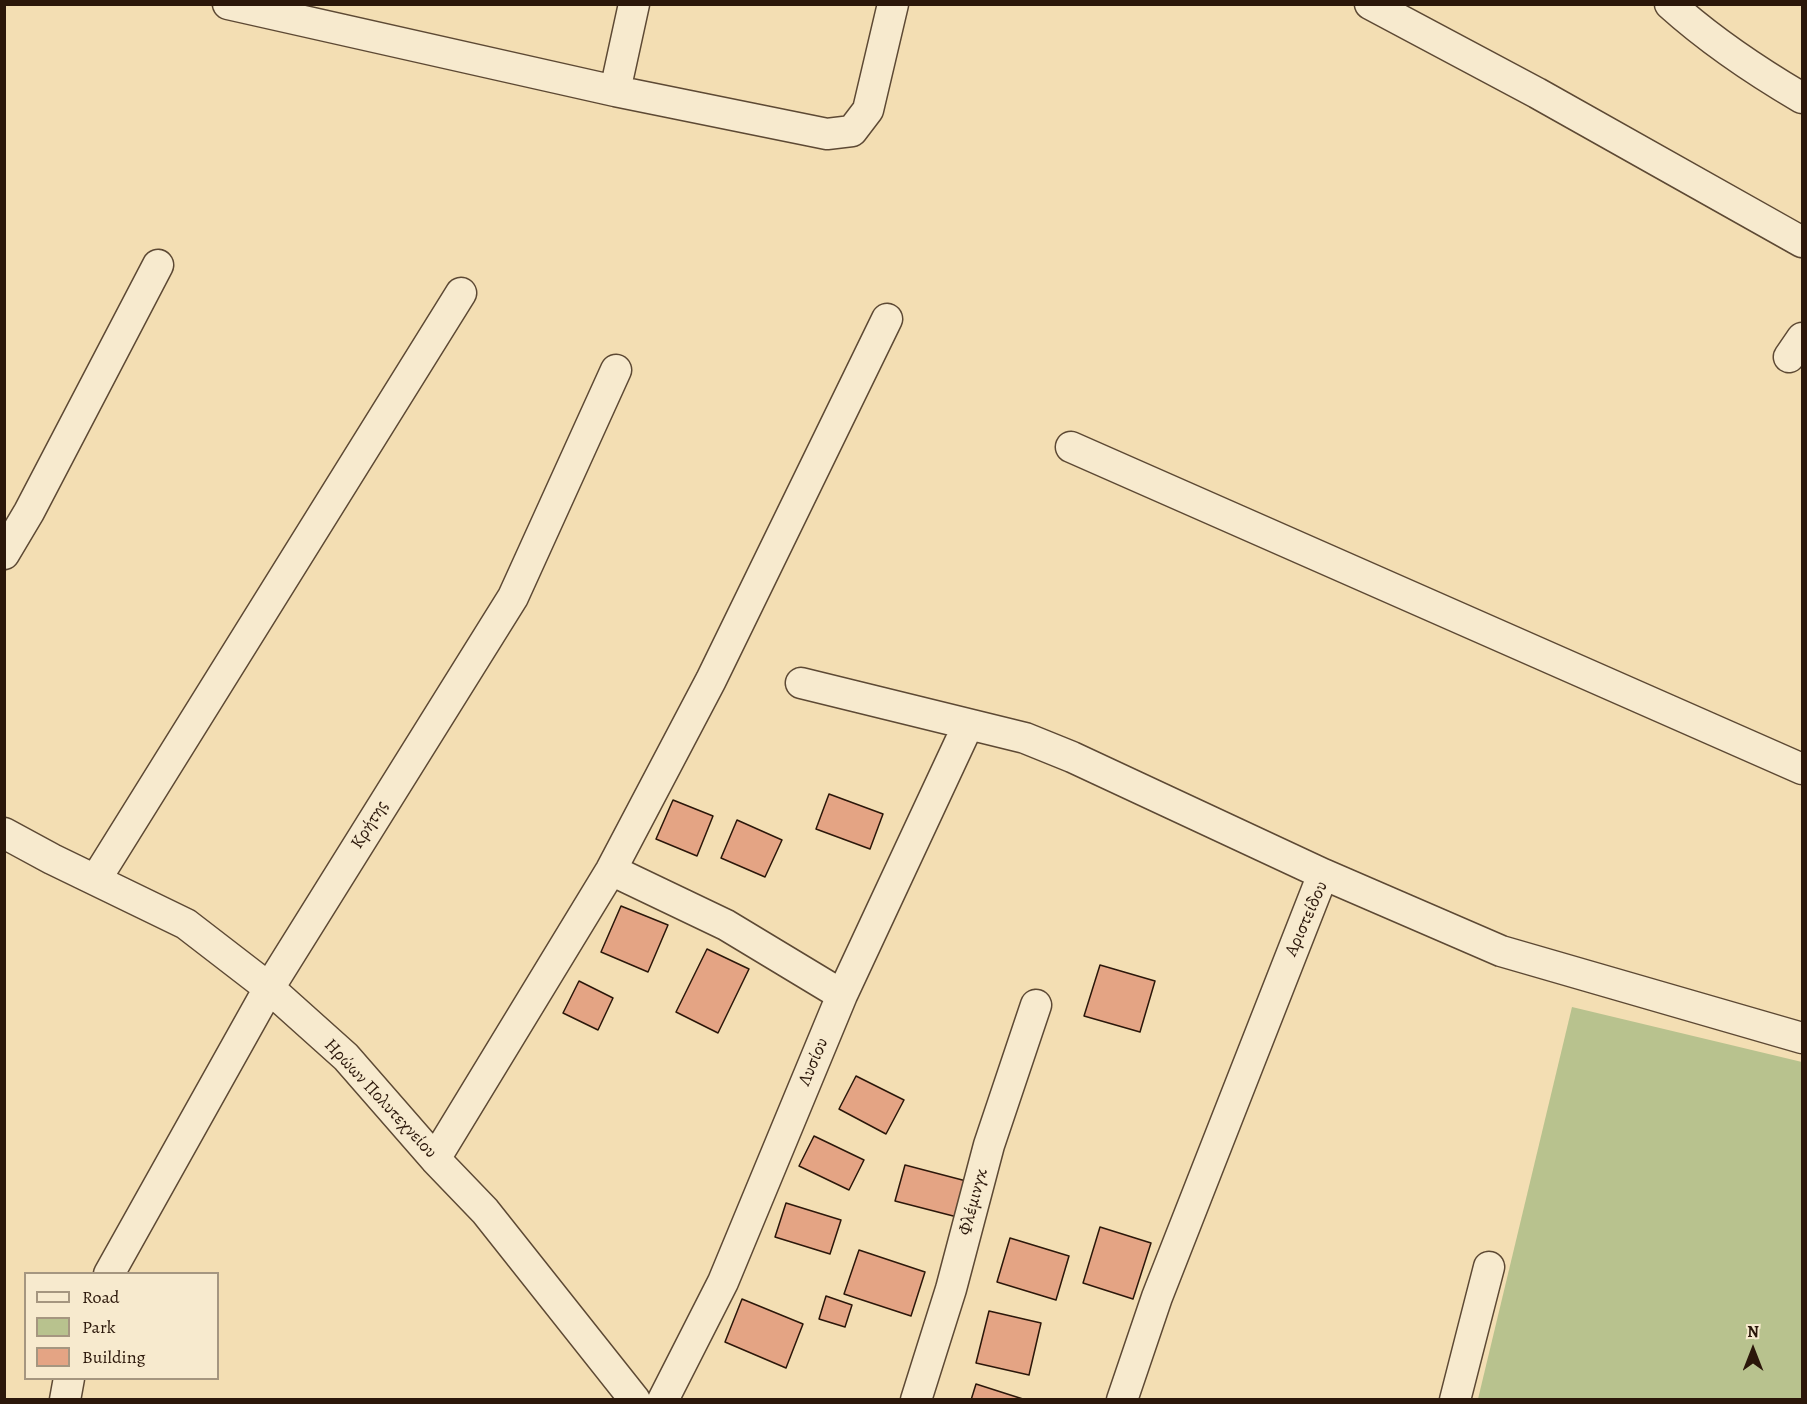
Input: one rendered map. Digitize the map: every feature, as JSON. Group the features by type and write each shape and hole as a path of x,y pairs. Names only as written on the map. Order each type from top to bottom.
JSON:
{"street":[{"path":"228,4 615,91 827,134 852,131 868,110 893,4"},
{"path":"615,91 634,4"},
{"path":"1370,4 1537,93 1803,242"},
{"path":"1670,4 1772,80 1803,98"},
{"path":"4,554 29,512 159,265"},
{"path":"96,879 462,293"},
{"path":"435,1159 611,870 711,680 886,319"},
{"name":"Κρήτης","path":"110,1272 269,988 513,597 616,370"},
{"path":"1071,447 1803,769"},
{"path":"801,683 1025,738 1072,757 1323,874"},
{"name":"Λυσίου","path":"663,1400 723,1282 842,994 968,725"},
{"name":"Ηρώων Πολυτεχνείου","path":"7,839 96,879 186,924 269,988 346,1057 435,1159 485,1211 635,1400"},
{"path":"611,870 726,925 842,994"},
{"name":"Αριστείδου","path":"1122,1400 1157,1297 1323,874 1501,951 1803,1038"},
{"name":"Φλέμινγκ","path":"916,1400 951,1289 989,1145 1036,1005"},
{"path":"1455,1400 1489,1267"},
{"path":"65,1400 69,1380"}],"green space":[{"path":"1572,1007 1802,1062 1802,1399 1478,1399"}],"building":[{"path":"829,794 883,814 870,849 816,829"},
{"path":"673,800 713,816 697,856 656,839"},
{"path":"737,820 782,840 765,877 721,858"},
{"path":"621,906 668,925 648,972 601,952"},
{"path":"707,949 749,969 718,1033 676,1012"},
{"path":"1100,965 1155,981 1140,1032 1084,1016"},
{"path":"579,981 613,998 598,1030 563,1013"},
{"path":"856,1076 904,1100 886,1134 839,1109"},
{"path":"814,1136 864,1160 849,1190 799,1166"},
{"path":"905,1165 970,1182 961,1218 895,1201"},
{"path":"786,1203 841,1220 830,1254 775,1237"},
{"path":"1100,1227 1151,1243 1133,1299 1083,1283"},
{"path":"1010,1238 1069,1256 1056,1300 997,1282"},
{"path":"859,1250 925,1272 911,1316 844,1294"},
{"path":"826,1296 852,1305 845,1327 819,1319"},
{"path":"742,1299 803,1324 786,1368 725,1342"},
{"path":"989,1311 1041,1323 1029,1375 976,1363"},
{"path":"976,1384 1026,1400 971,1400"}]}
